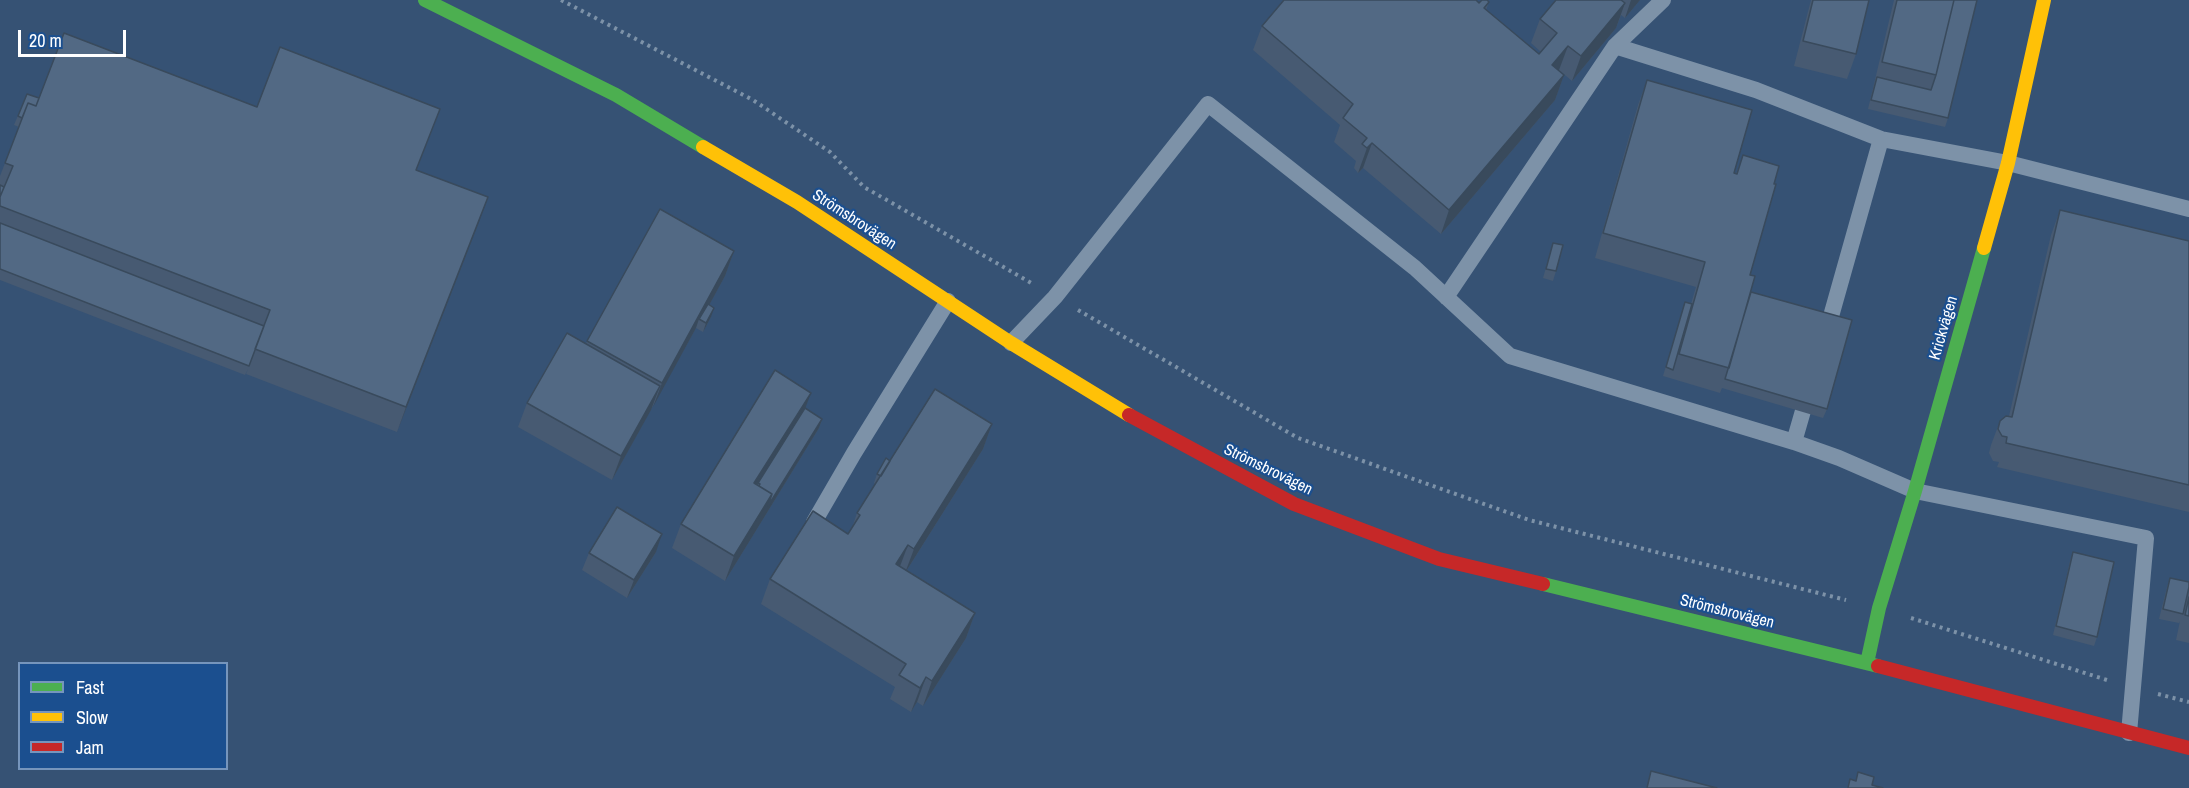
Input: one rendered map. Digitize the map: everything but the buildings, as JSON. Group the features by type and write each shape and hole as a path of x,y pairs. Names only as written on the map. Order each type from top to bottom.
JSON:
{"main road":[{"name":"Strömsbrovägen","path":"425,0 616,95 797,202 1011,343 1156,431 1294,504 1439,559 1867,663 2189,748"},
{"name":"Krickvägen","path":"1867,663 1879,608 2008,163 2044,0"}],"lane":[{"path":"1446,297 1615,46 1664,0"},
{"path":"1615,46 1756,90 1881,139 2008,163 2189,209"},
{"path":"1011,343 1055,297 1208,104 1415,268 1510,356 1794,442 1915,490 2146,538 2129,733"},
{"path":"1820,352 1881,139"},
{"path":"814,522 860,442 948,301"},
{"path":"1794,442 1814,375"}],"path":[{"path":"561,0 753,100 830,152 864,187 1298,438 1529,520 1879,608 2133,688 2189,702"}],"traffic: fast":[{"path":"425,0 616,95 703,147"},
{"path":"1867,663 1879,608 1984,248"},
{"path":"1543,584 1878,666"}],"traffic: slow":[{"path":"1984,248 2008,163 2044,0"},
{"path":"703,147 797,202 1011,343 1129,415"}],"traffic: jam":[{"path":"1129,415 1294,504 1439,559 1543,584"},
{"path":"1878,666 2189,748"}]}
